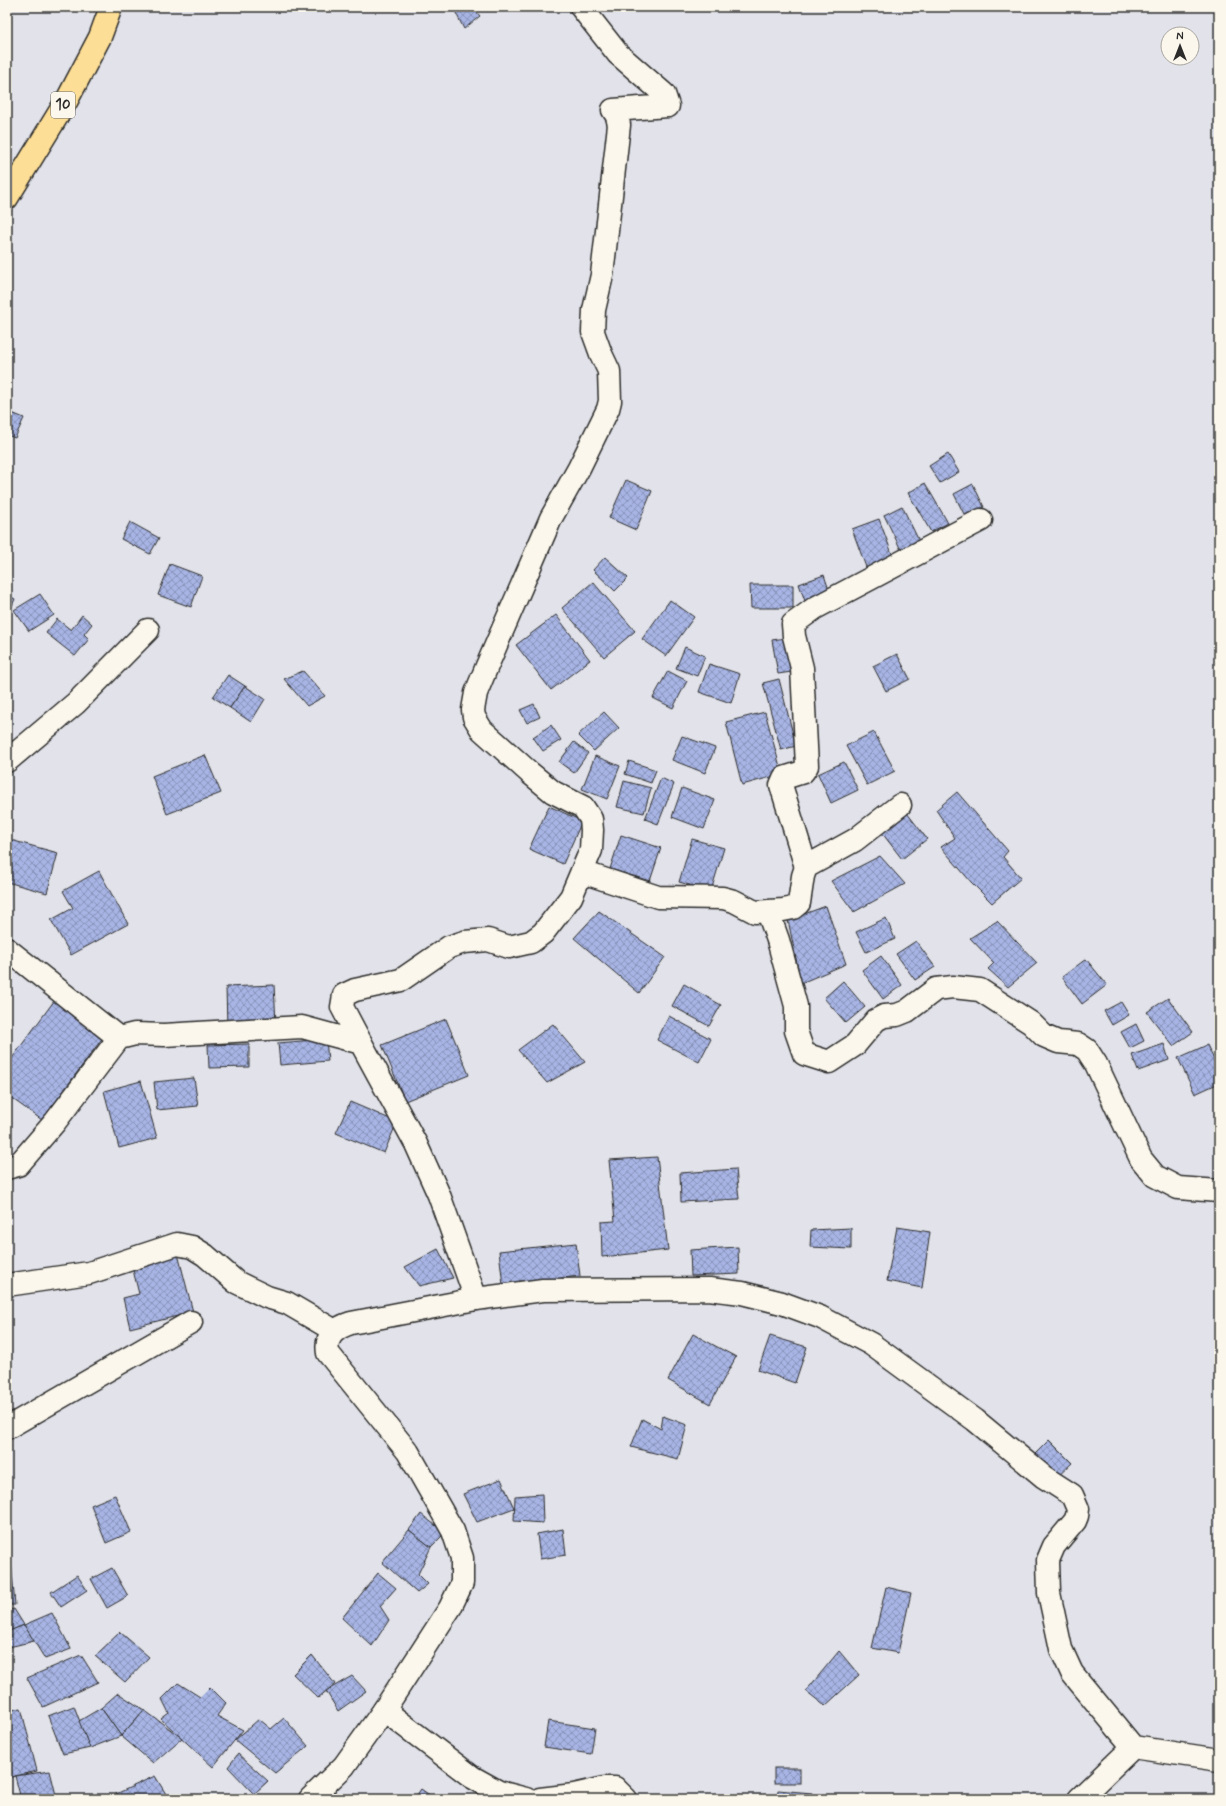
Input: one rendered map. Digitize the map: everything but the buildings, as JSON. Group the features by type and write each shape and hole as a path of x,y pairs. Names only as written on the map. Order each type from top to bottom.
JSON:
{"highway":[{"name":"10","path":"7,198 67,100 100,36 111,7"}],"street":[{"path":"476,1299 439,1195 416,1144 342,1007 344,995 355,990 401,980 444,950 464,942 488,940 509,947 531,942 543,933 571,897 591,850 591,819 583,806 553,792 530,773 482,730 474,717 473,710 476,693 551,518 579,468 608,409 610,401 609,371 593,332 594,310 602,275 619,125 617,116 613,110 668,106 664,94 618,54 581,7"},
{"path":"582,872 658,897 723,898 734,901 755,912 783,910 799,903 803,876 806,867 781,785 784,778 803,772 807,766 802,668 794,636 794,624 815,608 980,520"},
{"path":"7,760 76,703 148,630"},
{"path":"806,867 855,840 900,804"},
{"path":"768,912 778,940 796,1006 796,1031 804,1054 829,1062 854,1046 876,1020 884,1016 897,1015 907,1012 936,989 953,987 980,990 1031,1023 1044,1036 1058,1042 1078,1044 1087,1050 1096,1064 1141,1159 1155,1176 1178,1188 1219,1191"},
{"path":"7,949 119,1038"},
{"path":"7,1168 18,1165 55,1122 119,1038 135,1034 164,1035 302,1027 361,1043"},
{"path":"7,1285 89,1273 177,1244 192,1247 236,1282 261,1294 287,1303 335,1331"},
{"path":"310,1799 344,1766 384,1710 450,1608 462,1583 462,1558 453,1531 408,1452 328,1353 327,1344 332,1333 341,1326 351,1323 476,1299 542,1290 709,1289 742,1293 782,1303 820,1317 871,1344 975,1420 1044,1476 1072,1495 1078,1509 1077,1516 1054,1546 1048,1560 1049,1593 1061,1649 1072,1673 1133,1746 1219,1760"},
{"path":"7,1428 191,1322"},
{"path":"384,1710 472,1777 499,1792 526,1799"},
{"path":"1080,1799 1133,1746"},
{"path":"540,1799 574,1795 604,1788 615,1788 626,1799"}]}
